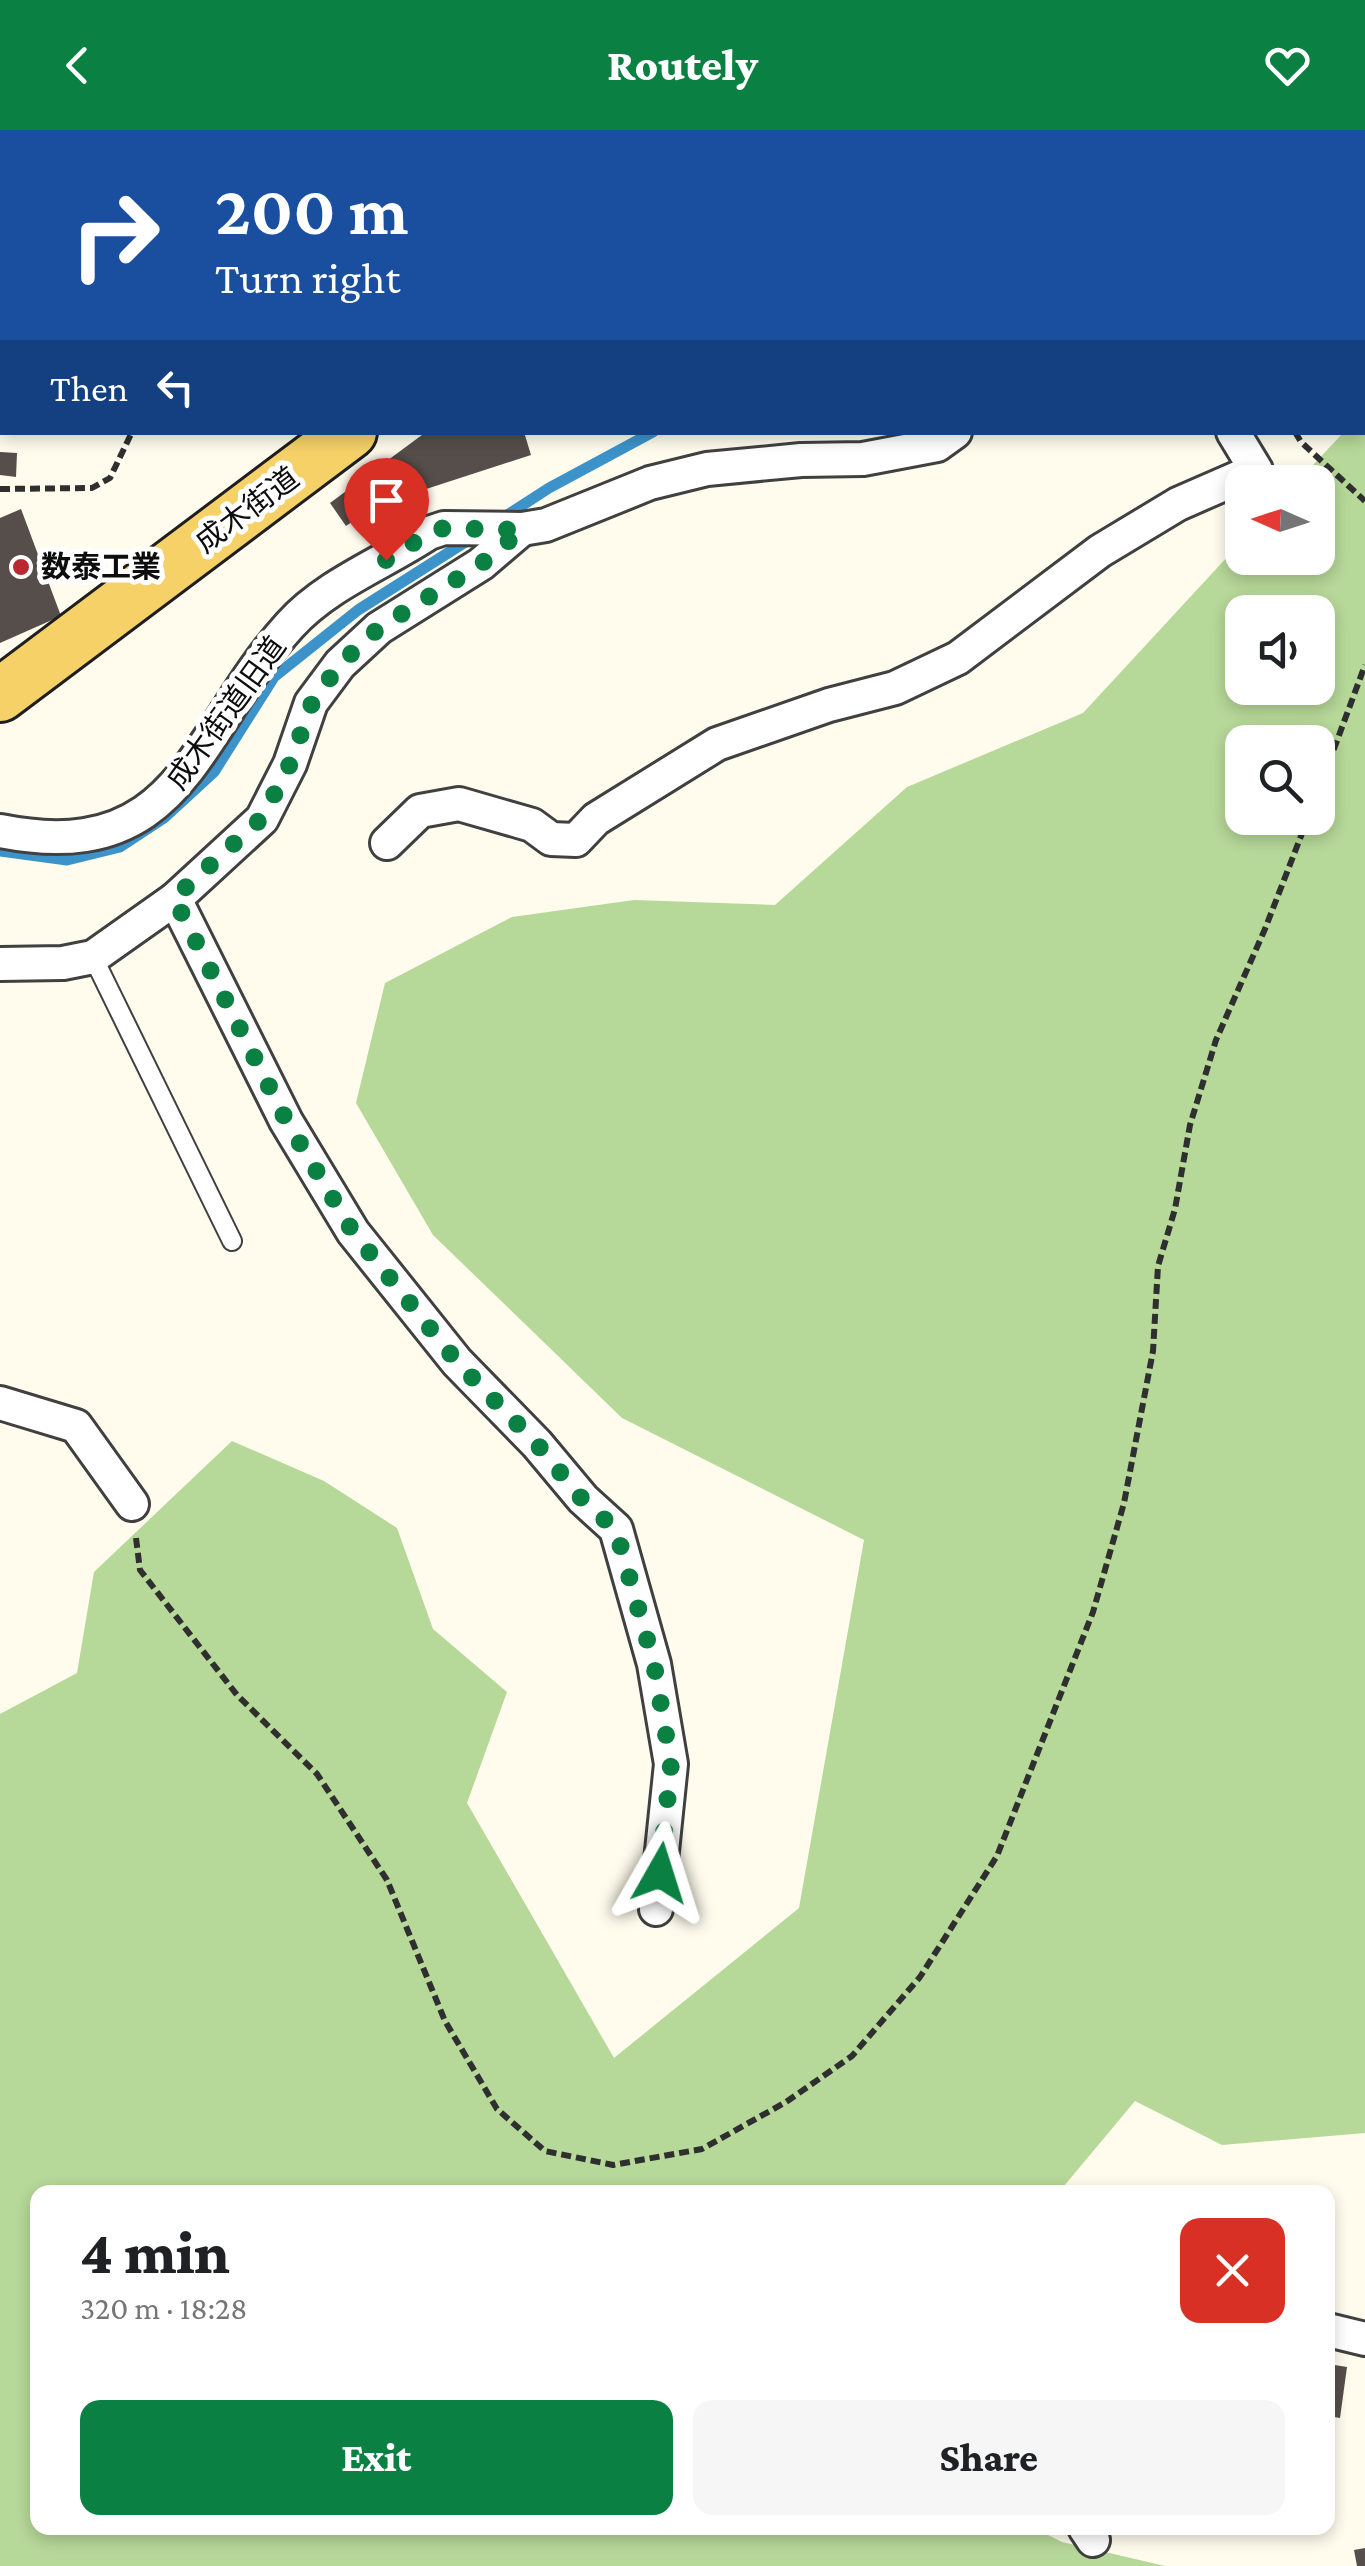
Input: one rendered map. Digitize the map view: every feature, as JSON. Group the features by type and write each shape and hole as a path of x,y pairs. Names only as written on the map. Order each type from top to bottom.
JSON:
{"main road":[{"name":"成木街道","path":"0,695 346,435"}],"street":[{"name":"成木街道旧道","path":"0,831 56,838 87,834 125,823 147,810 191,770 266,653 308,608 429,533 469,527 522,530 546,525 650,483 707,470 863,458 936,446 951,435"},
{"path":"387,843 420,812 459,804 532,825 551,840 576,840 596,818 717,744 767,725 895,688 958,658 1100,551 1178,504 1256,470 1235,435"},
{"path":"0,964 63,964 93,957 174,898 262,818 290,764 312,703 340,664 379,628 481,564 522,530"},
{"path":"174,898 286,1120 353,1232 457,1362 537,1444 582,1499 616,1530 654,1664 671,1764 656,1909"},
{"path":"0,1403 76,1426 132,1504"},
{"path":"1335,2332 1365,2339"}],"lane":[{"path":"93,957 232,1240"}],"path":[{"path":"0,489 92,488 110,478 131,435"},
{"path":"1297,435 1365,501"},
{"path":"1335,746 1365,665"},
{"path":"132,1504 140,1570 237,1695 317,1774 327,1789 387,1880 445,2021 497,2109 545,2152 613,2165 702,2149 786,2102 852,2056 920,1976 998,1856 1093,1612 1124,1503 1153,1351 1158,1266 1175,1210 1190,1124 1216,1040 1301,835"}],"green space":[{"path":"1341,435 1365,435 1365,2133 1222,2145 1135,2101 1065,2185 30,2185 30,2535 1048,2535 1062,2542 1165,2566 0,2566 0,1714 77,1673 94,1572 232,1441 324,1481 397,1528 433,1629 507,1692 467,1803 614,2058 799,1908 864,1540 622,1418 433,1235 356,1103 385,983 512,917 634,900 775,905 907,787 1083,713 1225,559 1225,575 1335,575 1335,465 1313,465"}],"building":[{"path":"422,435 525,435 531,455 417,492 378,521 369,510 346,526 330,503"},
{"path":"0,452 17,453 16,477 0,475"},
{"name":"数泰工業","path":"21,509 61,616 0,643 0,518"},
{"path":"1335,2365 1347,2367 1340,2418 1335,2417"},
{"path":"1365,2548 1365,2566 1357,2566 1354,2550"}],"waterway":[{"path":"498,521 549,488 647,435"},
{"path":"0,851 67,860 120,847 164,818 214,772 274,677 358,610 470,539"}],"place":[{"name":"数泰工業","path":"21,567"}],"route":[{"path":"386,560 444,528 522,530 481,564 379,628 340,664 312,703 290,764 262,818 174,898 286,1120 353,1232 457,1362 537,1444 582,1499 616,1530 654,1664 671,1764 660,1873"}]}
